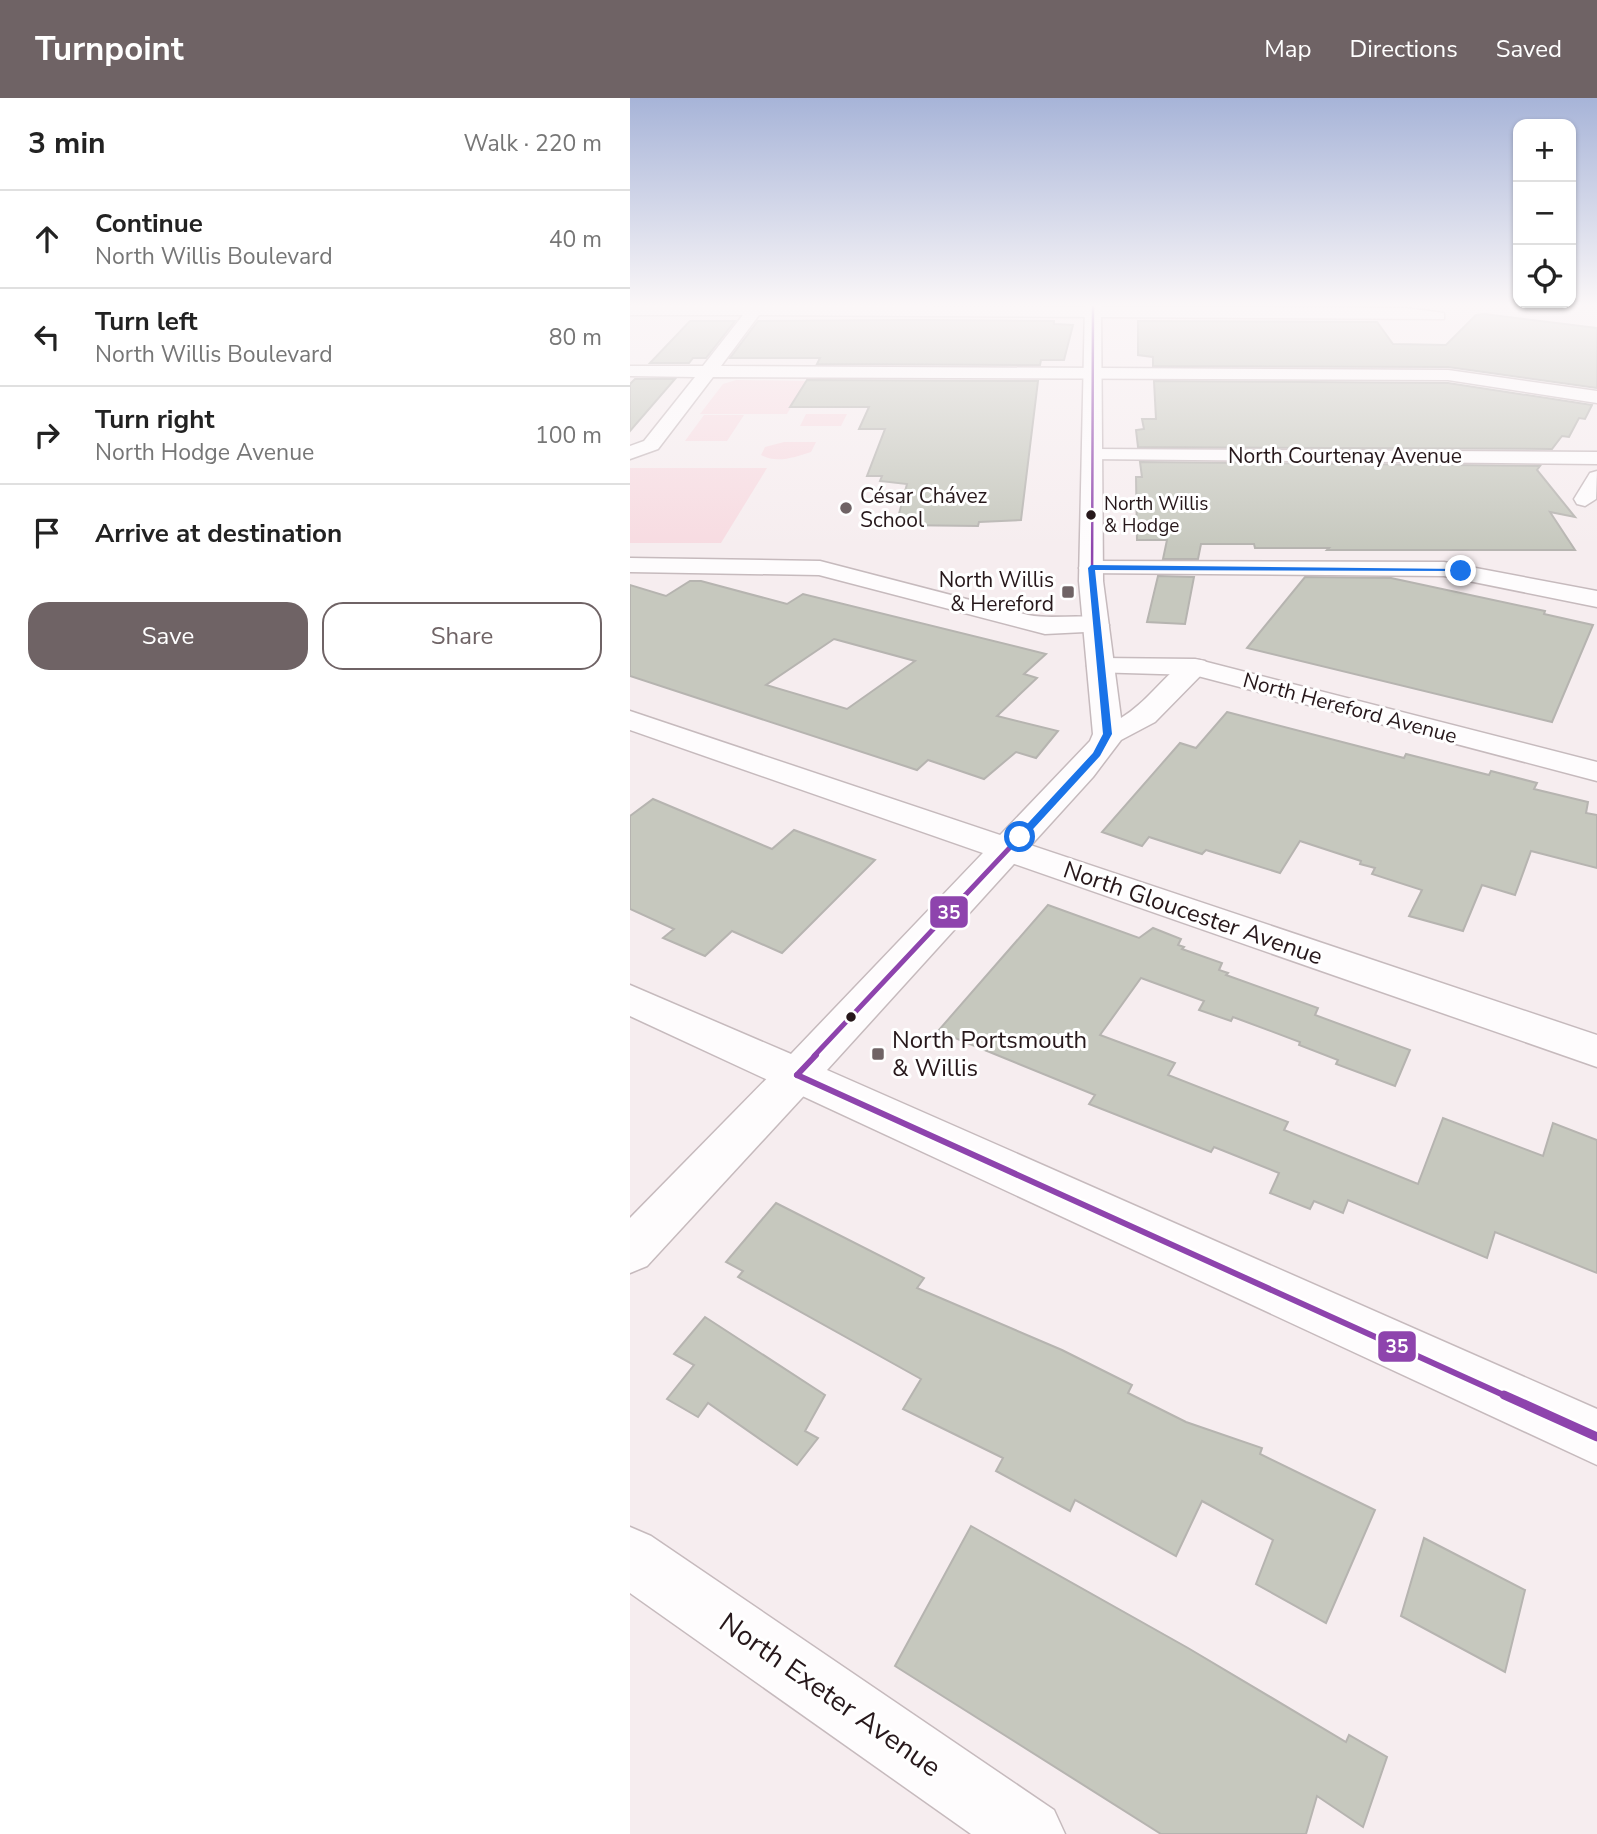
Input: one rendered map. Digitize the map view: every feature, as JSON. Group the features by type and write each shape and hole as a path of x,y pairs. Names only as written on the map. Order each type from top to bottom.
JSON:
{"street":[{"path":"633,452 651,445 695,386"},
{"path":"630,1251 1008,850 1096,754 1108,734 1091,568 1093,386"},
{"path":"1527,386 1597,397"},
{"name":"North Courtenay Avenue","path":"1093,455 1597,458"},
{"path":"1585,499 1597,477"},
{"path":"630,565 799,566 835,572 1035,624 1096,625"},
{"path":"1091,568 1444,569 1597,600"},
{"name":"North Hereford Avenue","path":"1101,666 1195,667 1597,772"},
{"path":"1108,734 1128,729 1141,720 1195,667"},
{"name":"North Gloucester Avenue","path":"630,720 1597,1051"},
{"path":"630,999 1597,1437"},
{"name":"North Exeter Avenue","path":"630,1557 1030,1834"}],"shaded area":[{"path":"721,386 803,386 787,414 700,414"},
{"path":"806,414 847,414 841,426 800,426"},
{"path":"704,415 744,415 727,441 685,441"},
{"path":"784,442 816,442 811,452 792,458 773,459 761,455 765,447"},
{"path":"630,468 767,468 721,543 630,543"}],"building":[{"path":"630,386 669,386 630,431"},
{"path":"803,386 1037,386 1021,520 979,522 978,526 896,525 907,484 880,481 882,476 867,476 885,429 859,429 869,407 790,407"},
{"path":"1154,386 1468,386 1592,405 1585,419 1579,418 1569,437 1562,436 1552,449 1138,447 1136,430 1144,429 1142,419 1156,419"},
{"path":"1140,462 1540,466 1537,470 1575,517 1550,512 1575,550 1327,550 1329,548 1255,548 1254,544 1201,544 1198,559 1163,559 1167,540 1137,540 1136,477 1142,477"},
{"path":"1158,576 1194,577 1185,624 1147,622"},
{"path":"1305,577 1391,578 1545,611 1544,614 1593,625 1552,722 1247,648"},
{"path":"690,581 701,581 787,604 803,594 1046,654 1024,674 1037,678 997,716 1058,731 1036,758 1016,752 984,779 928,760 917,770 630,676 630,585 666,596","holes":["834,639 915,661 847,709 766,685"]},
{"path":"1227,712 1404,758 1406,754 1489,775 1491,771 1537,783 1534,789 1588,802 1586,813 1597,815 1597,868 1531,851 1515,895 1482,885 1463,931 1409,916 1422,890 1372,874 1375,868 1360,864 1361,861 1300,841 1280,873 1206,850 1202,854 1149,837 1142,846 1102,832 1180,743 1196,748"},
{"path":"653,799 772,849 794,830 875,860 782,953 732,931 705,956 663,938 674,929 630,909 630,816"},
{"path":"1048,905 1139,938 1153,928 1181,939 1178,945 1184,947 1182,949 1222,963 1219,970 1228,973 1226,975 1318,1008 1315,1015 1410,1050 1395,1086 1336,1064 1338,1060 1299,1045 1300,1042 1233,1017 1231,1021 1199,1010 1204,1001 1141,978 1100,1035 1175,1063 1168,1075 1288,1122 1284,1130 1418,1184 1443,1118 1543,1156 1553,1123 1597,1140 1597,1273 1495,1232 1487,1258 1348,1200 1343,1213 1314,1201 1310,1209 1270,1193 1279,1173 1214,1147 1211,1152 1089,1104 1095,1095 938,1031"},
{"path":"776,1203 924,1278 917,1288 1062,1350 1132,1385 1128,1393 1186,1422 1262,1448 1260,1454 1375,1510 1326,1623 1256,1584 1273,1540 1202,1501 1176,1556 1075,1500 1070,1511 996,1471 1003,1458 903,1409 921,1379 738,1277 743,1271 726,1262"},
{"path":"705,1317 825,1395 805,1431 818,1438 797,1465 708,1403 698,1417 667,1399 694,1365 674,1354"},
{"path":"971,1526 1188,1648 1346,1742 1349,1735 1387,1757 1363,1827 1317,1796 1306,1834 1161,1834 895,1666"},
{"path":"1424,1538 1525,1590 1505,1672 1401,1616"}],"transit line":[{"name":"35","path":"797,1075 1104,744 1108,734 1091,581 1092,386"},
{"name":"35","path":"797,1075 1597,1437"}],"place":[{"name":"César Chávez School","path":"846,508"},
{"name":"North Willis & Hodge","path":"1091,515"},
{"name":"North Willis & Hereford","path":"1068,592"},
{"name":"North Portsmouth & Willis","path":"878,1054"}],"route":[{"path":"1020,837 1096,754 1108,734 1091,568 1461,571"}]}
